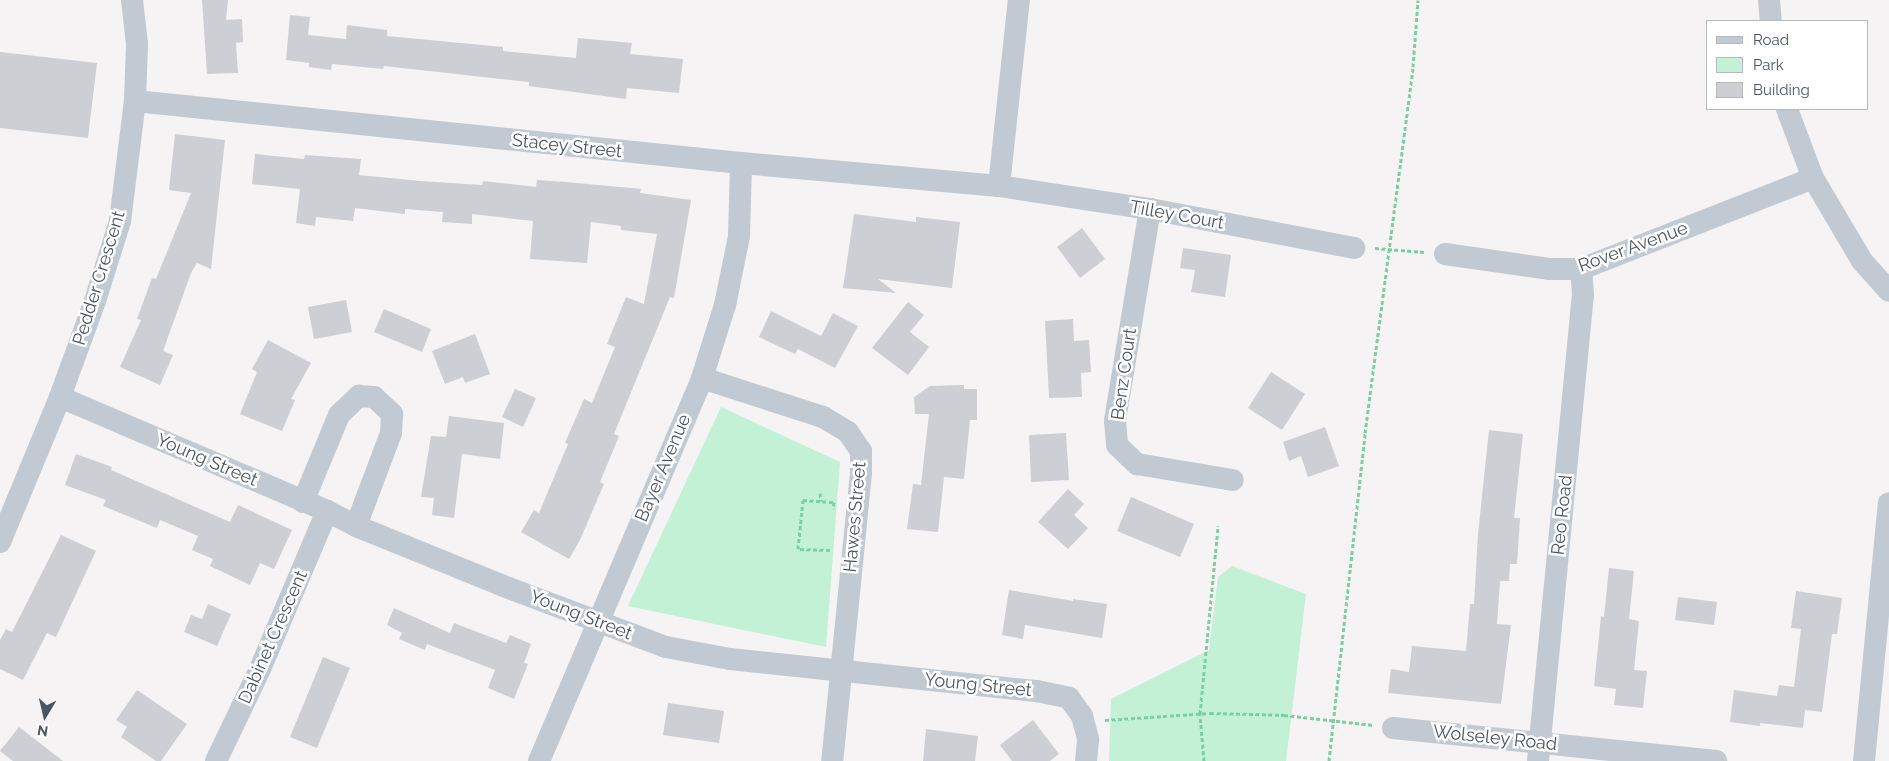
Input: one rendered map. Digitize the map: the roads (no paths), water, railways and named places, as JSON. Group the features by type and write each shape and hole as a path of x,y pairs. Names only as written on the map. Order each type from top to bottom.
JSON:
{"street":[{"name":"Pedder Crescent","path":"0,542 60,397 95,300 120,221 135,101 137,44 132,0"},
{"path":"1000,186 1019,0"},
{"path":"1769,0 1771,20"},
{"name":"Stacey Street","path":"135,101 741,163 1000,186"},
{"path":"1787,110 1813,178 1862,261 1889,291"},
{"name":"Bayer Avenue","path":"539,761 702,378 725,305 739,236 741,163"},
{"name":"Rover Avenue","path":"1445,254 1549,269 1581,269 1813,178"},
{"name":"Tilley Court","path":"1000,186 1150,209 1354,248"},
{"name":"Benz Court","path":"1150,209 1115,421 1117,445 1137,464 1233,480"},
{"name":"Reo Road","path":"1539,752 1583,294 1581,269"},
{"name":"Hawes Street","path":"702,378 824,417 848,432 861,451 861,473 832,761"},
{"path":"303,502 338,415 359,396 374,396 392,414 390,433 356,526"},
{"name":"Young Street","path":"60,397 327,511 356,526 597,622 675,649 730,660 1037,690 1069,698 1082,716 1088,739 1086,761"},
{"path":"1864,761 1889,503"},
{"name":"Dabinet Crescent","path":"216,761 260,669 327,511"},
{"name":"Wolseley Road","path":"1393,728 1539,752 1716,761"}]}
